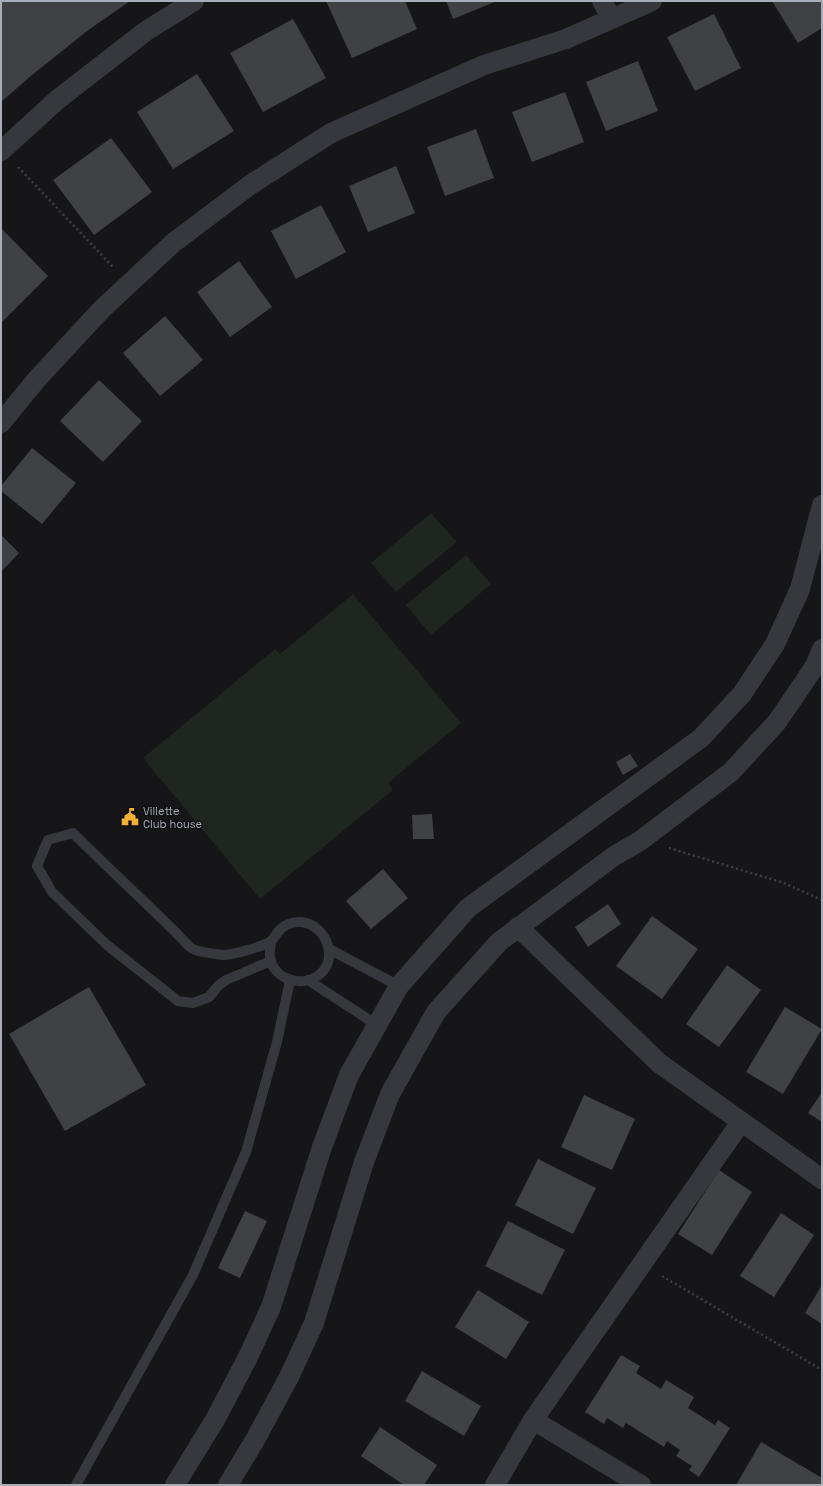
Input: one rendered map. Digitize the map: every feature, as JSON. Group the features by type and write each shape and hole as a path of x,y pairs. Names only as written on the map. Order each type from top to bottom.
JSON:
{"street":[{"path":"2,150 63,95 146,31 194,1"},
{"path":"602,1 612,19"},
{"path":"1,423 37,379 102,309 173,244 250,185 331,133 484,65 566,38 652,1"},
{"path":"175,1485 216,1418 248,1357 271,1307 327,1133 349,1075 399,986 468,908 701,738 742,694 775,644 800,589 822,505"},
{"path":"228,1485 255,1440 289,1377 314,1323 364,1162 390,1094 436,1012 498,942 614,856 640,841 731,772 777,722 815,666 822,649"},
{"path":"518,927 659,1062 822,1179"},
{"path":"495,1485 533,1420 741,1122"},
{"path":"533,1420 641,1485"}],"lane":[{"path":"271,942 241,952 224,955 194,950 73,833 48,840 37,866 52,892 107,946 178,1001 193,1003 209,997 218,986 226,980 271,961"},
{"path":"303,922 316,927 325,937 329,949 328,962 320,974 308,980 295,982 283,977 273,967 269,954 271,942 278,930 290,923 303,922"},
{"path":"329,949 399,986"},
{"path":"76,1485 193,1275 246,1152 277,1042 290,980"},
{"path":"308,980 377,1025"}],"path":[{"path":"2,150 129,284"},
{"path":"640,841 680,851 784,883 822,900"},
{"path":"642,1264 822,1370"}],"shaded area":[{"path":"431,513 457,542 396,592 371,563"},
{"path":"466,555 491,584 431,635 406,605"},
{"path":"353,594 461,723 388,783 393,790 260,899 143,758 275,649 280,654"}],"building":[{"path":"1,1 130,1 87,31 1,102"},
{"path":"326,1 405,1 417,29 352,58"},
{"path":"446,1 497,1 453,19"},
{"path":"772,1 822,1 822,28 798,43"},
{"path":"714,14 741,68 695,91 667,37"},
{"path":"293,19 326,78 263,112 230,53"},
{"path":"638,61 658,111 606,131 586,82"},
{"path":"197,74 234,131 173,169 137,112"},
{"path":"565,92 584,142 532,162 512,112"},
{"path":"476,129 494,178 445,196 427,147"},
{"path":"111,138 152,192 94,235 53,180"},
{"path":"396,166 415,213 368,232 349,186"},
{"path":"321,205 346,252 296,279 271,231"},
{"path":"1,228 48,276 1,323"},
{"path":"239,261 272,307 230,337 197,292"},
{"path":"165,316 203,360 160,396 123,353"},
{"path":"99,380 142,421 103,462 60,421"},
{"path":"32,448 76,483 42,524 1,491 1,486"},
{"path":"1,535 19,553 1,572"},
{"path":"630,754 638,766 623,775 616,762"},
{"path":"432,814 434,839 413,839 412,815"},
{"path":"383,869 408,898 371,929 346,901"},
{"path":"608,904 621,924 588,947 575,927"},
{"path":"652,916 698,949 662,999 616,966"},
{"path":"727,965 761,990 719,1047 686,1024"},
{"path":"89,987 146,1085 65,1131 9,1034"},
{"path":"785,1007 822,1029 783,1094 746,1072"},
{"path":"822,1092 822,1122 808,1113"},
{"path":"584,1095 635,1119 612,1170 561,1147"},
{"path":"538,1159 596,1188 573,1234 515,1205"},
{"path":"719,1170 752,1192 712,1255 678,1234"},
{"path":"245,1211 267,1221 240,1278 218,1268"},
{"path":"781,1213 814,1235 774,1297 740,1276"},
{"path":"508,1221 565,1250 542,1295 485,1266"},
{"path":"822,1285 822,1324 805,1313"},
{"path":"478,1290 529,1322 506,1359 455,1327"},
{"path":"621,1355 640,1366 636,1373 661,1389 666,1380 694,1397 688,1408 715,1425 718,1420 730,1428 699,1477 689,1470 692,1466 676,1456 680,1450 667,1441 664,1447 626,1423 623,1428 607,1418 604,1424 585,1412"},
{"path":"422,1371 481,1406 464,1436 405,1401"},
{"path":"380,1427 437,1465 424,1485 404,1485 361,1456"},
{"path":"761,1442 822,1478 822,1485 736,1485"}],"place":[{"name":"Villette Club house","path":"130,817"}]}
